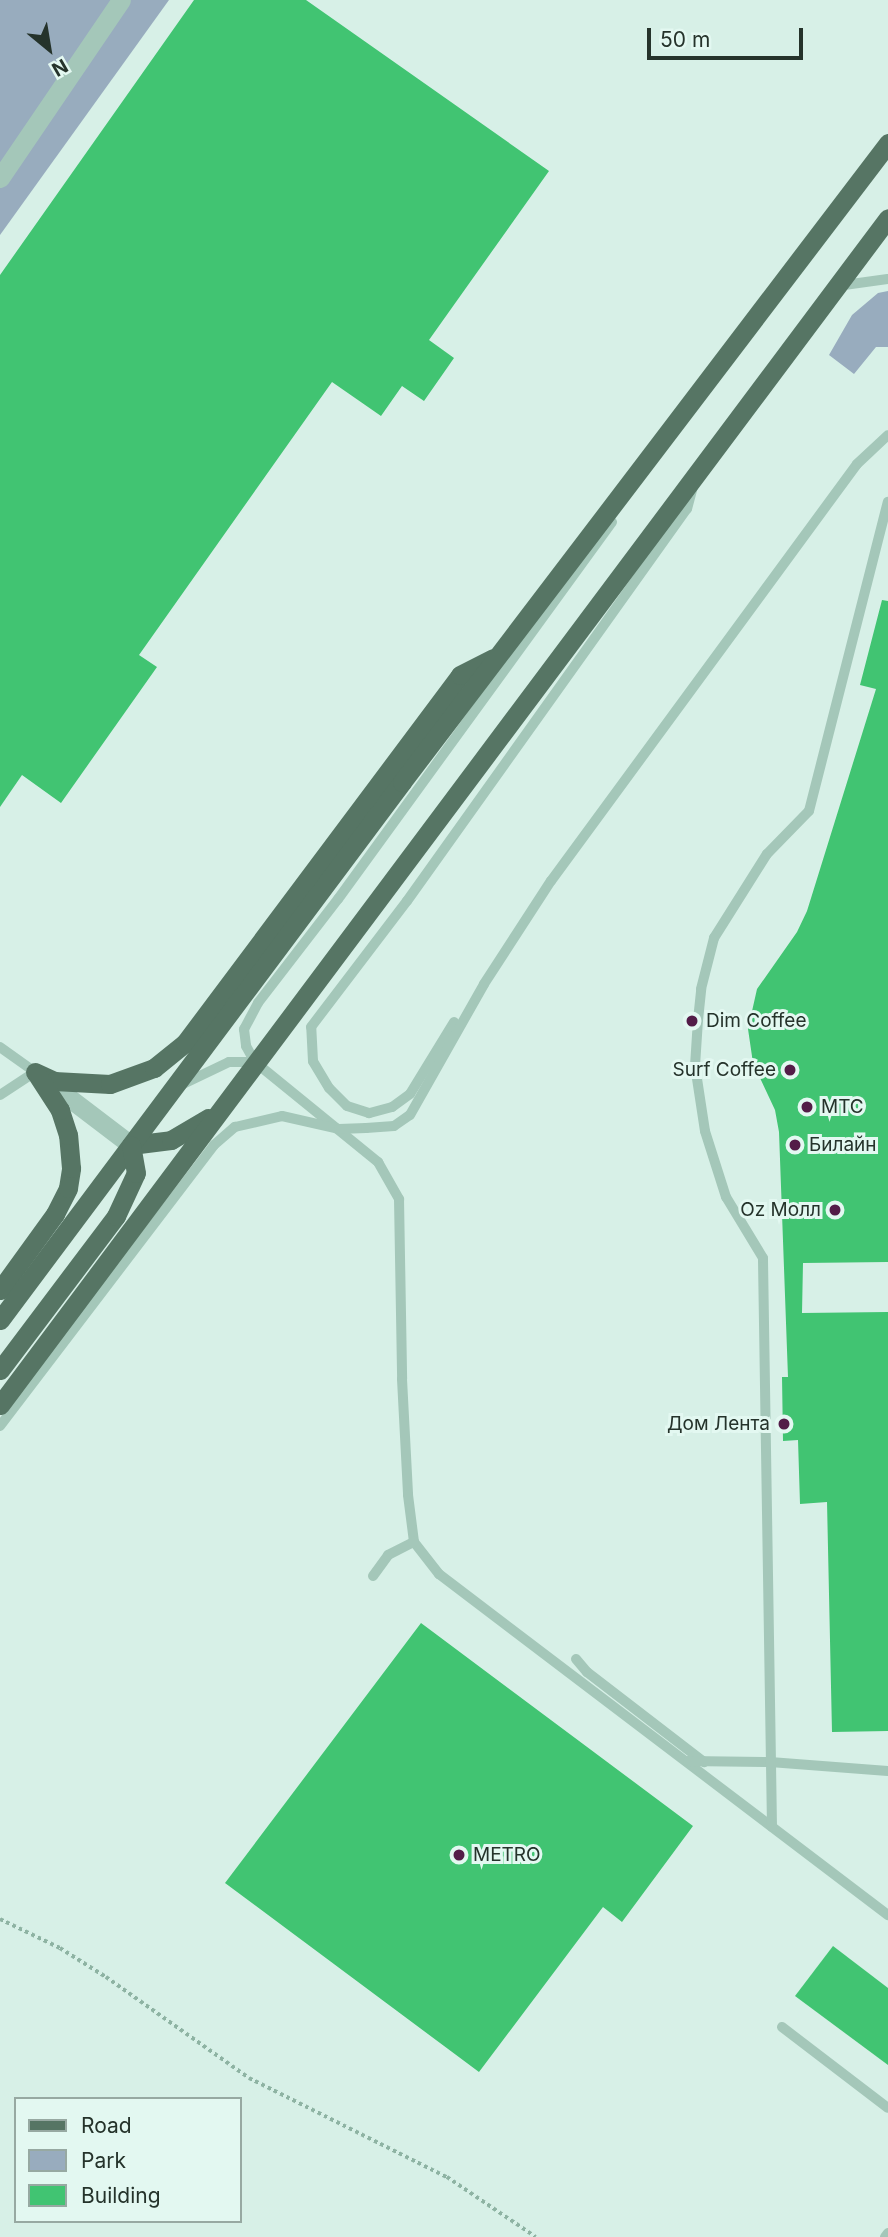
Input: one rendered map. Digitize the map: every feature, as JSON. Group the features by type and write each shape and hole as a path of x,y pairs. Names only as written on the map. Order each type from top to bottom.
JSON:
{"main road":[{"path":"0,1320 721,360 888,143"},
{"path":"0,1405 888,218"},
{"path":"35,1072 54,1081 110,1084 154,1068 185,1043 460,675 498,656"},
{"path":"0,1290 55,1214 68,1188 71,1168 68,1135 60,1110 35,1072"},
{"path":"131,1145 171,1139 218,1111"},
{"path":"0,1370 116,1216 136,1173 131,1145"}],"street":[{"path":"0,178 121,0"},
{"path":"35,1072 131,1145"}],"lane":[{"path":"837,286 888,279"},
{"path":"0,1426 214,1145 235,1127 261,1119 301,1119 339,1129 394,1126 410,1115 484,984 540,897 858,464 888,435"},
{"path":"652,454 643,479 338,899 258,1003 244,1029 246,1046 255,1062 378,1162 399,1199 402,1379 408,1495 414,1542 439,1574 888,1915"},
{"path":"540,897 524,908 410,1094 392,1107 369,1113 347,1105 329,1088 313,1061 311,1027 407,901 687,509 696,478"},
{"path":"772,1826 763,1258 726,1196 705,1131 695,1066 698,1020 701,989 713,938 767,854 810,811 888,502"},
{"path":"0,1047 35,1072 0,1094"},
{"path":"171,1091 200,1073 229,1062 255,1062"},
{"path":"373,1576 388,1555 414,1542"},
{"path":"576,1678 576,1659 587,1672 704,1762"},
{"path":"688,1761 771,1762 888,1771"},
{"path":"782,2027 888,2108"}],"path":[{"path":"0,1919 60,1948 106,1977 249,2078 447,2177 536,2237"}],"green space":[{"path":"0,0 169,0 0,235"},
{"path":"888,291 888,347 876,347 854,374 829,355 852,315 878,293"}],"building":[{"path":"194,0 306,0 549,171 429,340 454,358 424,401 402,386 381,416 332,382 139,655 157,667 61,803 22,775 0,807 0,275"},
{"name":"Oz Молл","path":"882,600 888,601 888,1262 803,1263 802,1313 888,1312 888,1731 832,1732 827,1502 800,1504 798,1440 783,1441 782,1377 788,1377 779,1132 775,1110 753,1063 748,1029 757,989 797,932 807,911 876,689 860,685"},
{"name":"METRO","path":"421,1623 693,1826 622,1922 603,1907 479,2072 225,1883"},
{"path":"833,1946 888,1988 888,2065 795,1996"}],"place":[{"name":"Dim Coffee","path":"692,1021"},
{"name":"Surf Coffee","path":"790,1070"},
{"name":"МТС","path":"807,1107"},
{"name":"Билайн","path":"795,1145"},
{"name":"Oz Молл","path":"835,1210"},
{"name":"Дом Лента","path":"784,1424"},
{"name":"METRO","path":"459,1855"}]}
